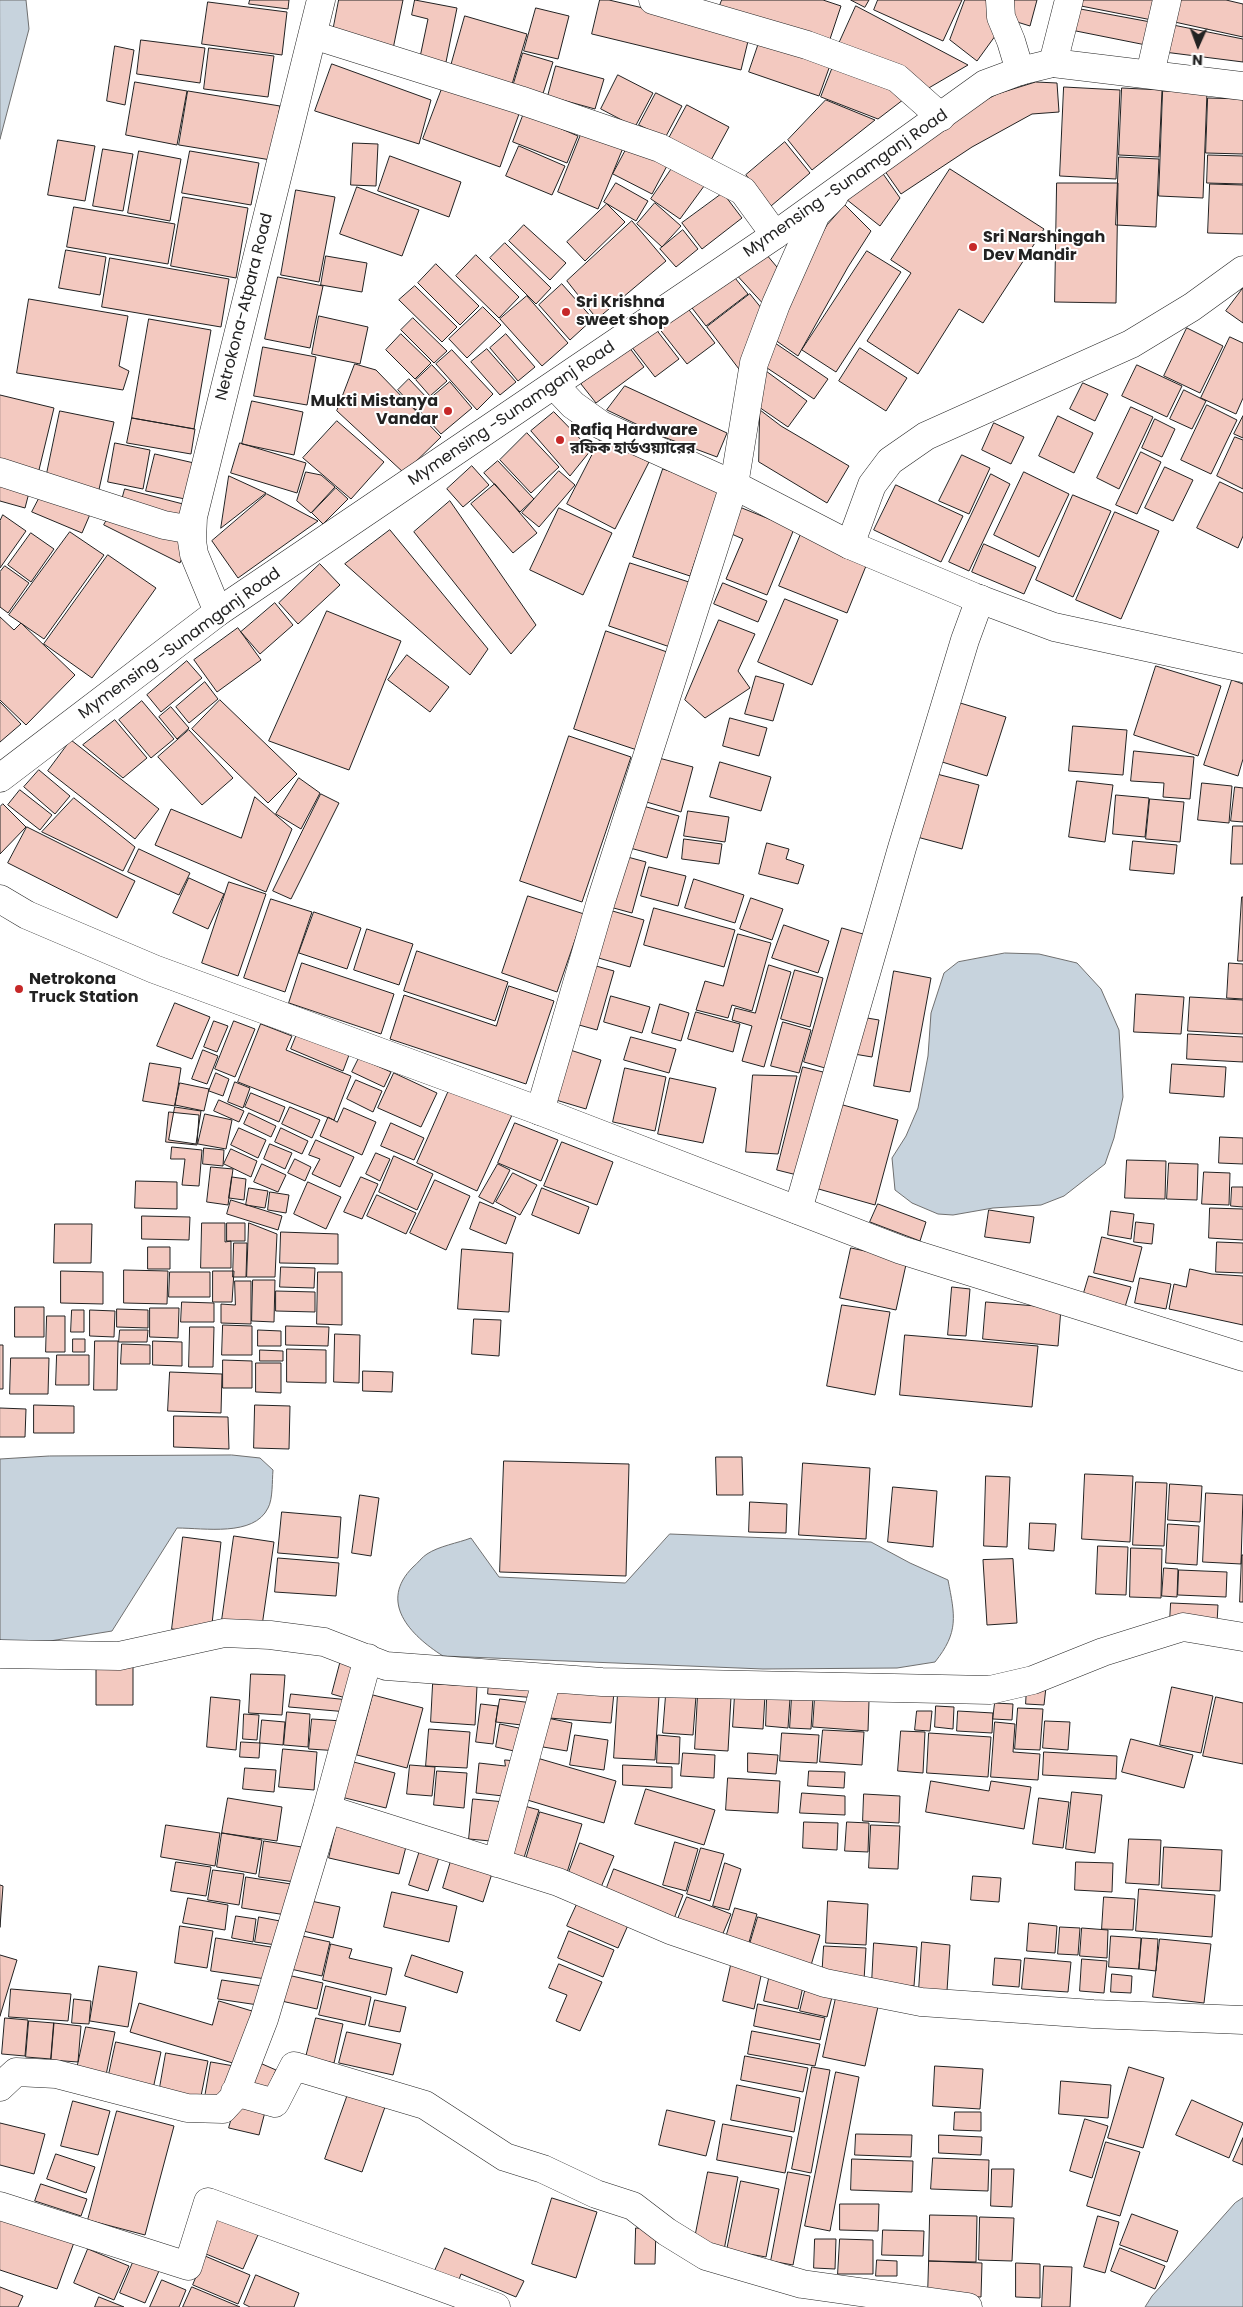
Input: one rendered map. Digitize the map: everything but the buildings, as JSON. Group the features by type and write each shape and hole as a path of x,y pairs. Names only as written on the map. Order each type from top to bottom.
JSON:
{"street":[{"name":"Netrokona-Atpara Road","path":"218,612 194,554 193,516 321,0"},
{"path":"653,0 807,45 897,78 941,116"},
{"path":"1000,0 1001,16 1020,71"},
{"path":"1053,63 1069,0"},
{"path":"1150,74 1167,0"},
{"path":"313,35 520,100 660,148 743,191 775,235"},
{"name":"Mymensing -Sunamganj Road","path":"0,778 218,612 555,386 775,235 986,84 1020,71 1053,63 1243,86"},
{"path":"540,1112 601,901 734,485 754,363 764,332 816,214 838,191"},
{"path":"850,545 872,485 890,461 926,436 1131,344 1192,307 1243,270"},
{"path":"555,386 573,405 601,425 734,485 850,545 980,599 1054,627 1243,668"},
{"path":"0,472 164,526 192,530"},
{"path":"798,1210 902,848 965,640 980,599"},
{"path":"0,899 27,915 154,969 540,1112 901,1250 1243,1357"},
{"path":"0,1654 119,1656 224,1633 270,1635 324,1642 386,1666 547,1678 602,1682 990,1690 1032,1680 1104,1652 1183,1627 1243,1637"},
{"path":"0,2087 16,2072 56,2074 187,2108 222,2109 234,2097 264,2020 327,1809 368,1658"},
{"path":"497,1863 547,1678"},
{"path":"327,1809 558,1882 670,1930 825,1983 921,2002 1093,2014 1243,2020"},
{"path":"235,2092 275,2103 294,2066 425,2105 505,2156 543,2169 596,2194 633,2206 667,2232 706,2256 802,2284 968,2307"},
{"path":"0,2206 188,2266 208,2202 496,2307"}],"shaded area":[{"path":"0,0 26,0 29,29 0,139"},
{"path":"1005,953 1039,954 1077,963 1101,989 1119,1030 1123,1097 1114,1138 1105,1164 1064,1196 1041,1205 993,1208 953,1215 938,1214 912,1203 895,1190 892,1158 906,1136 918,1108 928,1056 931,1013 944,973 958,962"},
{"path":"232,1455 260,1458 273,1470 271,1500 261,1517 252,1523 227,1529 177,1528 112,1631 50,1641 0,1641 0,1459 49,1456"},
{"path":"670,1534 871,1542 910,1563 948,1580 953,1614 952,1632 943,1651 935,1662 897,1668 763,1669 443,1656 419,1638 410,1628 402,1617 398,1605 398,1593 403,1580 423,1557 437,1549 471,1538 499,1577 625,1583"},
{"path":"1243,2198 1243,2307 1145,2307 1152,2296 1235,2203"}],"place":[{"name":"Sri Narshingah Dev Mandir","path":"973,247"},
{"name":"Sri Krishna sweet shop","path":"566,312"},
{"name":"Mukti Mistanya Vandar","path":"448,411"},
{"name":"Rafiq Hardware রফিক হার্ডওয়্যারের","path":"560,440"},
{"name":"Netrokona Truck Station","path":"19,989"}]}
